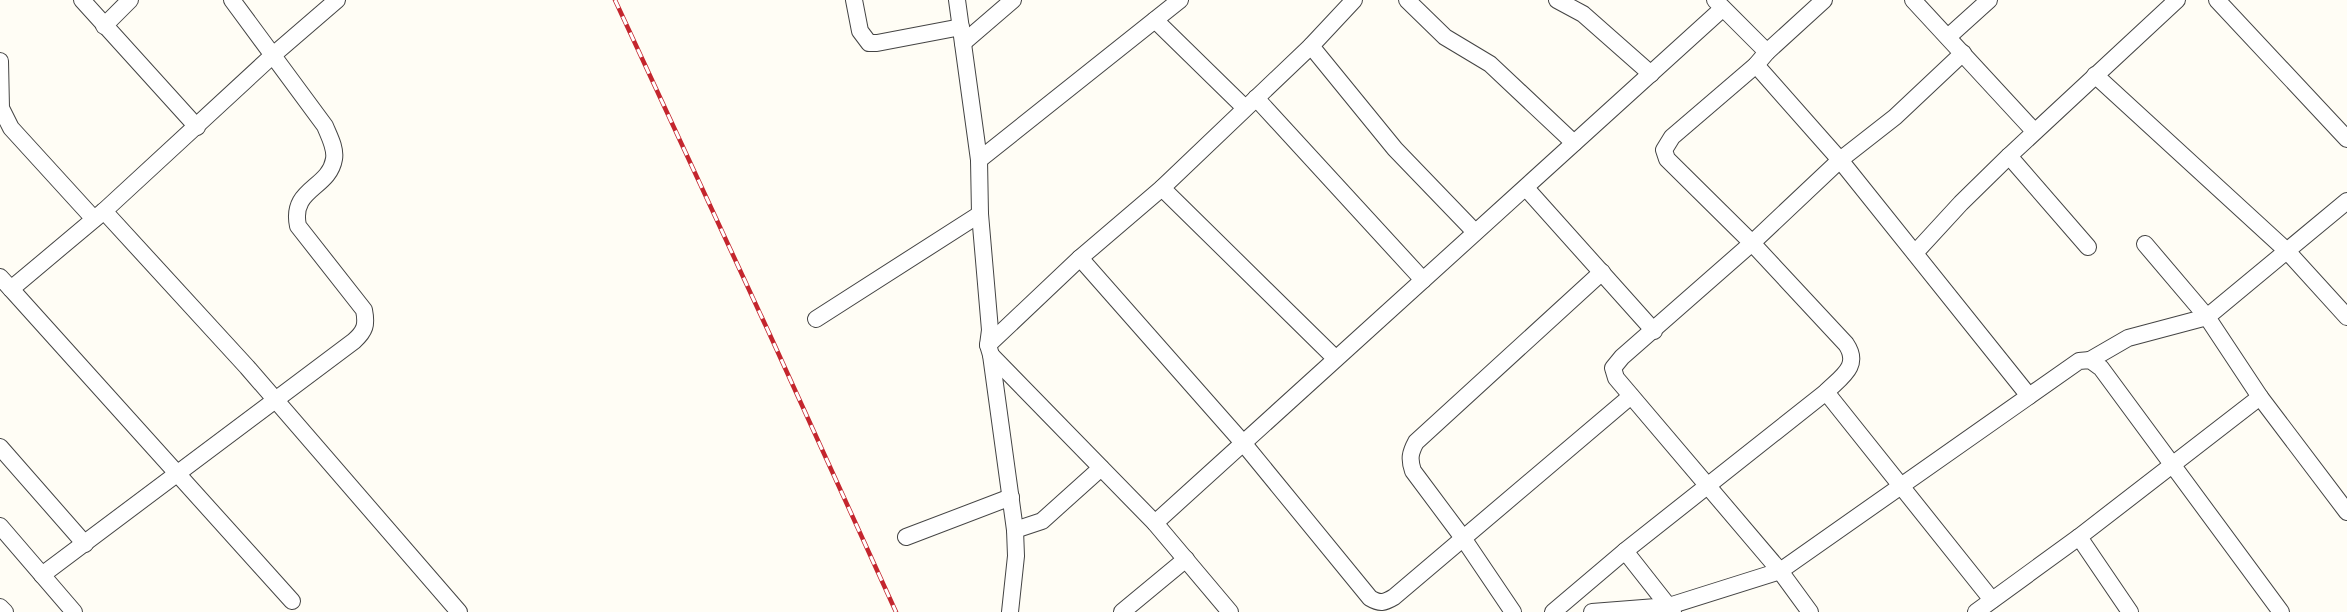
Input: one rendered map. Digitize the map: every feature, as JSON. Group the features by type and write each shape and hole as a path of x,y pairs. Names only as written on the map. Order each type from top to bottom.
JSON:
{"street":[{"path":"82,0 197,127"},
{"path":"104,26 130,0"},
{"path":"42,575 354,341 363,333 367,323 364,310 298,226 295,213 299,203 329,172 334,158 333,145 325,126 232,0"},
{"path":"12,289 99,215 197,127 272,56 337,0"},
{"path":"854,0 860,31 869,43 877,44 961,27"},
{"path":"957,0 979,160 980,214 990,330 990,350 1015,530 1016,556 1010,612"},
{"path":"963,43 1013,0"},
{"path":"979,160 1180,0"},
{"path":"990,350 1080,258 1162,188 1311,46 1354,0"},
{"path":"1407,0 1445,37 1490,64 1574,143"},
{"path":"1557,0 1583,14 1651,74"},
{"path":"1553,612 1625,551 1826,392 1846,372 1852,363 1852,353 1752,243 1667,159 1664,150 1672,137 1756,65 1766,52 1824,0"},
{"path":"1912,0 1963,53 2034,131"},
{"path":"1948,37 1989,0"},
{"path":"1914,253 1961,203 2034,131 2177,0"},
{"path":"2216,0 2347,139"},
{"path":"1155,523 1244,444 1335,358 1526,188 1651,74 1718,4 1766,52"},
{"path":"1155,20 1251,103 1422,280"},
{"path":"1311,46 1395,149 1476,232"},
{"path":"1810,612 1780,571 1616,378 1613,368 1622,357 1752,243 1840,160 1895,118 1963,53"},
{"path":"0,61 1,108 11,128 99,215 276,401 459,612"},
{"path":"1756,65 1840,160 2029,396"},
{"path":"2095,75 2287,251 2347,317"},
{"path":"2009,156 2088,247"},
{"path":"1162,188 1335,358"},
{"path":"1526,188 1654,330"},
{"path":"1592,612 1671,609 1780,571 2079,361 2090,360 2128,338 2207,317 2347,201"},
{"path":"816,319 980,214"},
{"path":"2145,244 2207,317 2260,397 2347,512"},
{"path":"1080,258 1244,444 1370,598 1378,603 1386,602 1394,597 1631,396"},
{"path":"1513,612 1462,538 1413,471 1410,462 1410,452 1416,442 1602,272"},
{"path":"0,277 292,601"},
{"path":"990,350 1155,523 1230,612"},
{"path":"2090,360 2101,368 2281,612"},
{"path":"1826,392 1900,487 1992,600"},
{"path":"1976,612 2078,537 2260,397"},
{"path":"0,448 84,544"},
{"path":"1015,530 1042,521 1101,468"},
{"path":"906,537 1011,497"},
{"path":"0,526 74,612"},
{"path":"2078,537 2130,612"},
{"path":"1625,551 1671,609"},
{"path":"1122,612 1186,559"},
{"path":"0,607 5,612"}],"railway":[{"path":"615,0 896,612"}]}
